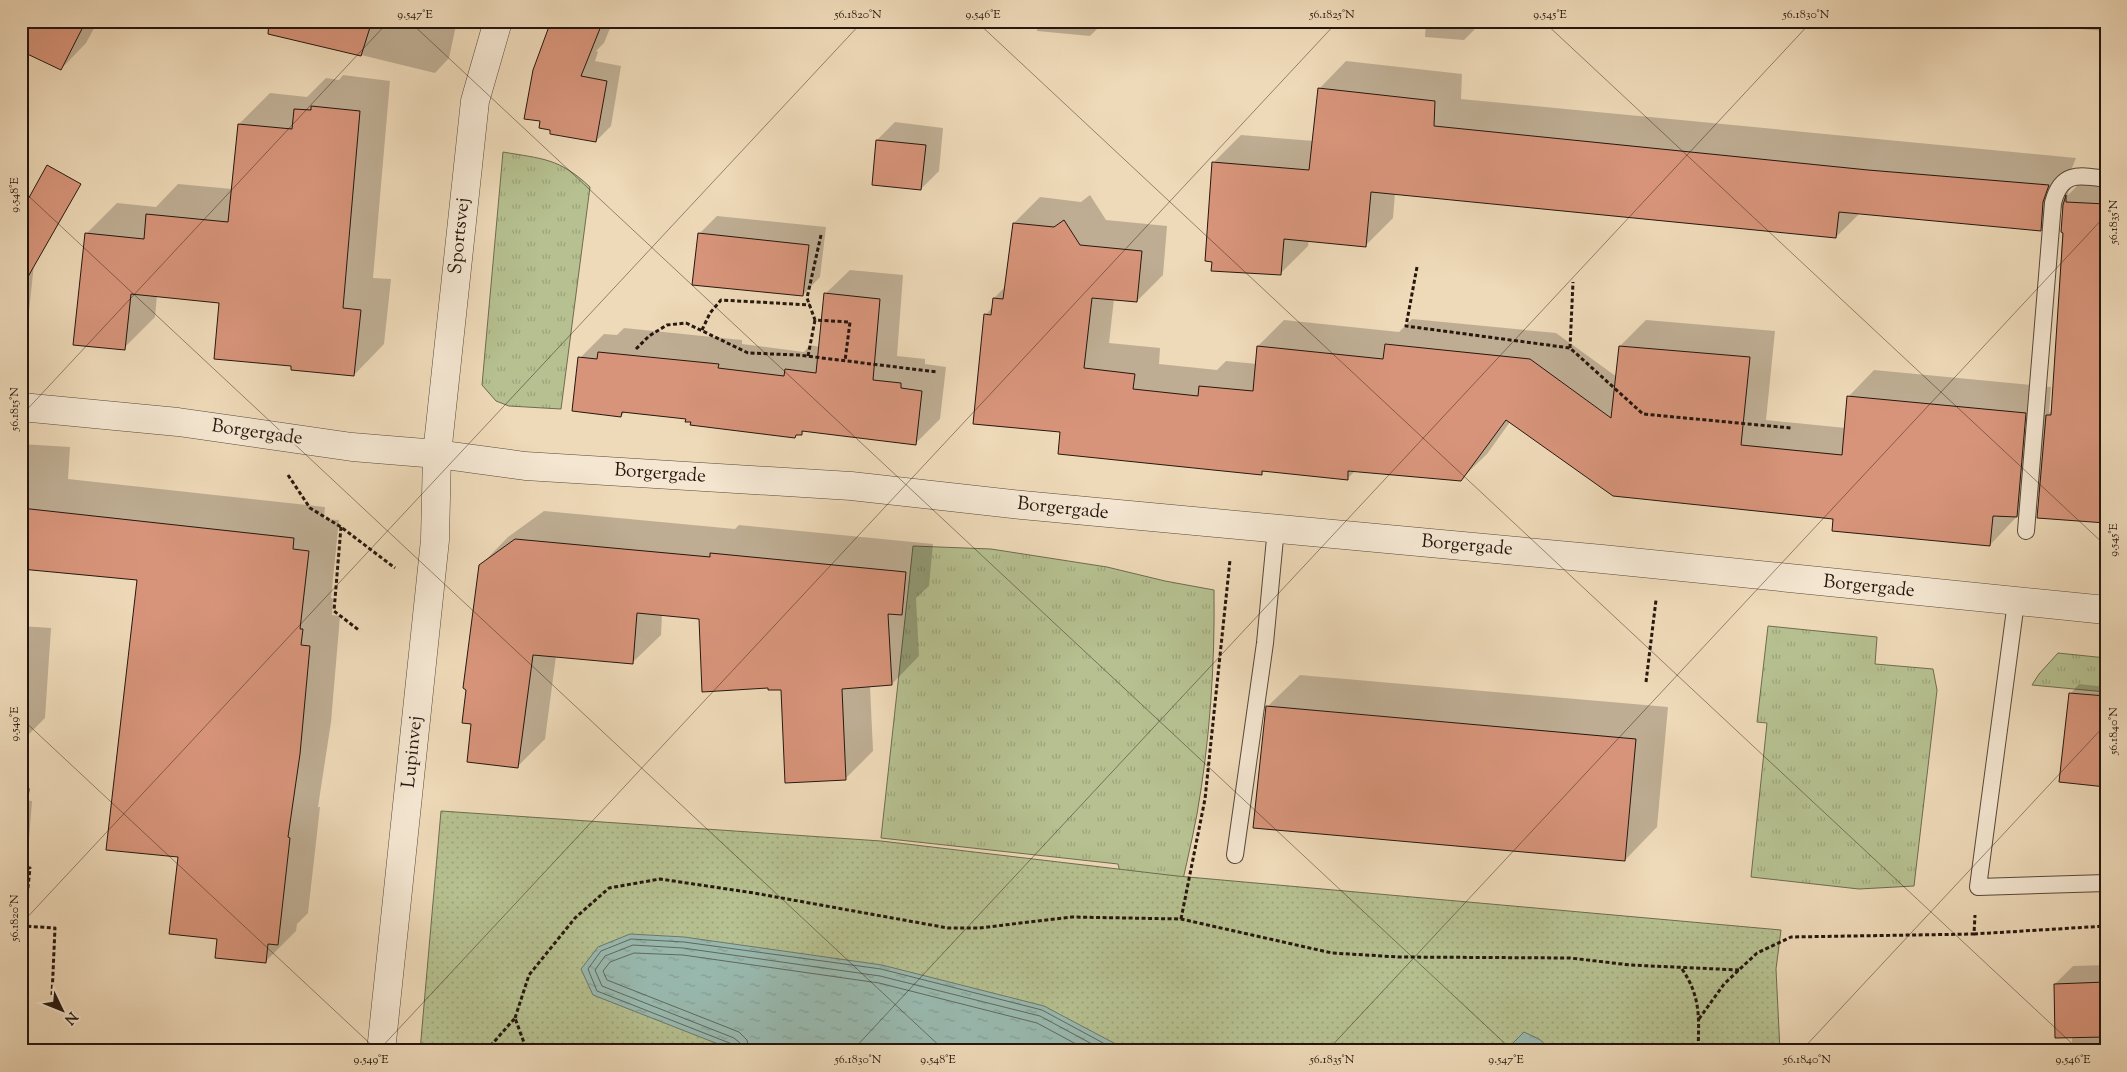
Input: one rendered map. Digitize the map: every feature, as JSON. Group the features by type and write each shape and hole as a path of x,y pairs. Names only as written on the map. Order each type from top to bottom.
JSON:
{"street":[{"name":"Sportsvej","path":"438,454 475,101 498,21"},
{"name":"Borgergade","path":"21,407 178,422 352,447 438,454 525,466 851,486 2106,610"},
{"name":"Lupinvej","path":"381,1051 435,540 438,454"}],"lane":[{"path":"2026,530 2053,203 2056,192 2068,178 2081,176 2106,178"},
{"path":"1235,854 1265,643 1276,528"},
{"path":"2016,602 1978,887 2106,883"}],"path":[{"path":"808,356 814,320 808,298 821,236"},
{"path":"1417,267 1406,326 1570,348 1643,414 1791,428"},
{"path":"1570,348 1573,282"},
{"path":"702,330 710,313 721,300 810,305"},
{"path":"814,320 850,322 845,361"},
{"path":"636,349 649,336 667,325 686,323 748,353 808,356 937,372"},
{"path":"260,433 310,508 341,527 391,563 428,604"},
{"path":"1180,919 1205,799 1234,524"},
{"path":"341,527 334,611 360,631"},
{"path":"1646,682 1660,565"},
{"path":"21,789 28,789 21,867 30,868 24,926 55,928 52,995"},
{"path":"486,1051 514,1018 528,976 575,918 609,888 660,879 754,892 948,928 979,928 1072,917 1180,919 1332,953 1399,957 1570,958 1682,969 1739,970"},
{"path":"1974,934 1978,887"},
{"path":"1700,1019 1724,984 1757,953 1791,937 1974,934 2106,926"},
{"path":"1682,969 1693,985 1700,1019 1698,1051"},
{"path":"514,1018 527,1051"}],"green space":[{"path":"503,152 550,161 569,170 590,187 561,409 509,406 496,401 482,385"},
{"path":"913,546 991,549 1107,567 1214,590 1214,646 1205,758 1197,814 1176,911 1129,911 1118,864 881,838"},
{"path":"1768,626 1877,637 1875,664 1933,669 1937,690 1914,886 1859,889 1751,877 1767,723 1757,722"},
{"path":"2058,653 2106,658 2106,692 2032,685 2039,674"},
{"path":"441,811 881,841 1177,876 1781,930 1776,969 1780,1051 420,1051"}],"water":[{"path":"630,934 684,937 882,965 1044,1006 1129,1051 736,1051 593,995 581,969 598,947"},
{"path":"1524,1032 1539,1039 1553,1051 1505,1051"}],"building":[{"path":"21,21 86,21 61,70 21,51"},
{"path":"269,21 372,21 361,56 268,34"},
{"path":"551,21 603,21 581,76 607,81 596,142 550,134 550,130 539,128 540,121 524,119 533,70"},
{"path":"1318,88 1435,101 1434,126 1868,170 2049,185 2043,202 2041,231 1839,212 1836,238 1371,192 1366,247 1284,239 1281,275 1211,271 1212,262 1205,261 1212,162 1309,170"},
{"path":"311,106 360,111 343,308 361,310 354,376 291,370 291,366 214,359 219,303 131,294 125,350 73,345 85,233 144,239 146,214 228,222 238,124 292,129 294,109 311,110"},
{"path":"876,140 926,145 921,190 872,185"},
{"path":"47,165 81,184 21,289 21,212"},
{"path":"2066,195 2066,202 2106,204 2106,523 2037,518 2046,415 2051,415 2063,233 2061,232 2063,205"},
{"path":"1064,220 1080,245 1142,251 1137,302 1092,298 1084,368 1135,374 1133,389 1198,396 1199,386 1253,391 1257,346 1383,359 1385,344 1530,359 1611,418 1619,346 1750,357 1741,445 1842,455 1847,396 2026,413 2017,517 1993,516 1990,546 1832,531 1833,519 1613,496 1506,420 1461,481 1348,471 1348,480 1262,471 1262,475 1058,454 1060,432 973,424 984,314 991,315 993,298 1003,299 1013,223 1054,227"},
{"path":"698,233 809,245 803,296 692,285"},
{"path":"824,293 880,299 873,380 901,383 901,388 922,391 916,445 802,431 802,435 796,435 795,438 690,425 691,422 685,422 686,419 622,412 621,417 572,411 578,357 597,359 598,352 719,364 718,368 784,376 785,369 816,373"},
{"path":"21,508 294,538 293,549 309,551 300,629 303,629 301,645 310,646 300,754 288,837 290,838 278,945 268,944 266,963 215,958 217,939 169,934 178,857 106,850 137,580 21,569"},
{"path":"515,539 710,557 710,553 906,572 902,615 888,614 892,685 842,689 846,780 785,783 781,690 768,690 768,688 702,692 699,619 637,613 633,664 533,655 518,768 467,762 471,724 462,723 466,690 463,688 479,565"},
{"path":"2069,693 2106,696 2106,787 2059,782"},
{"path":"1266,706 1636,739 1625,861 1253,828"},
{"path":"2106,982 2106,1037 2055,1038 2054,984"}]}
